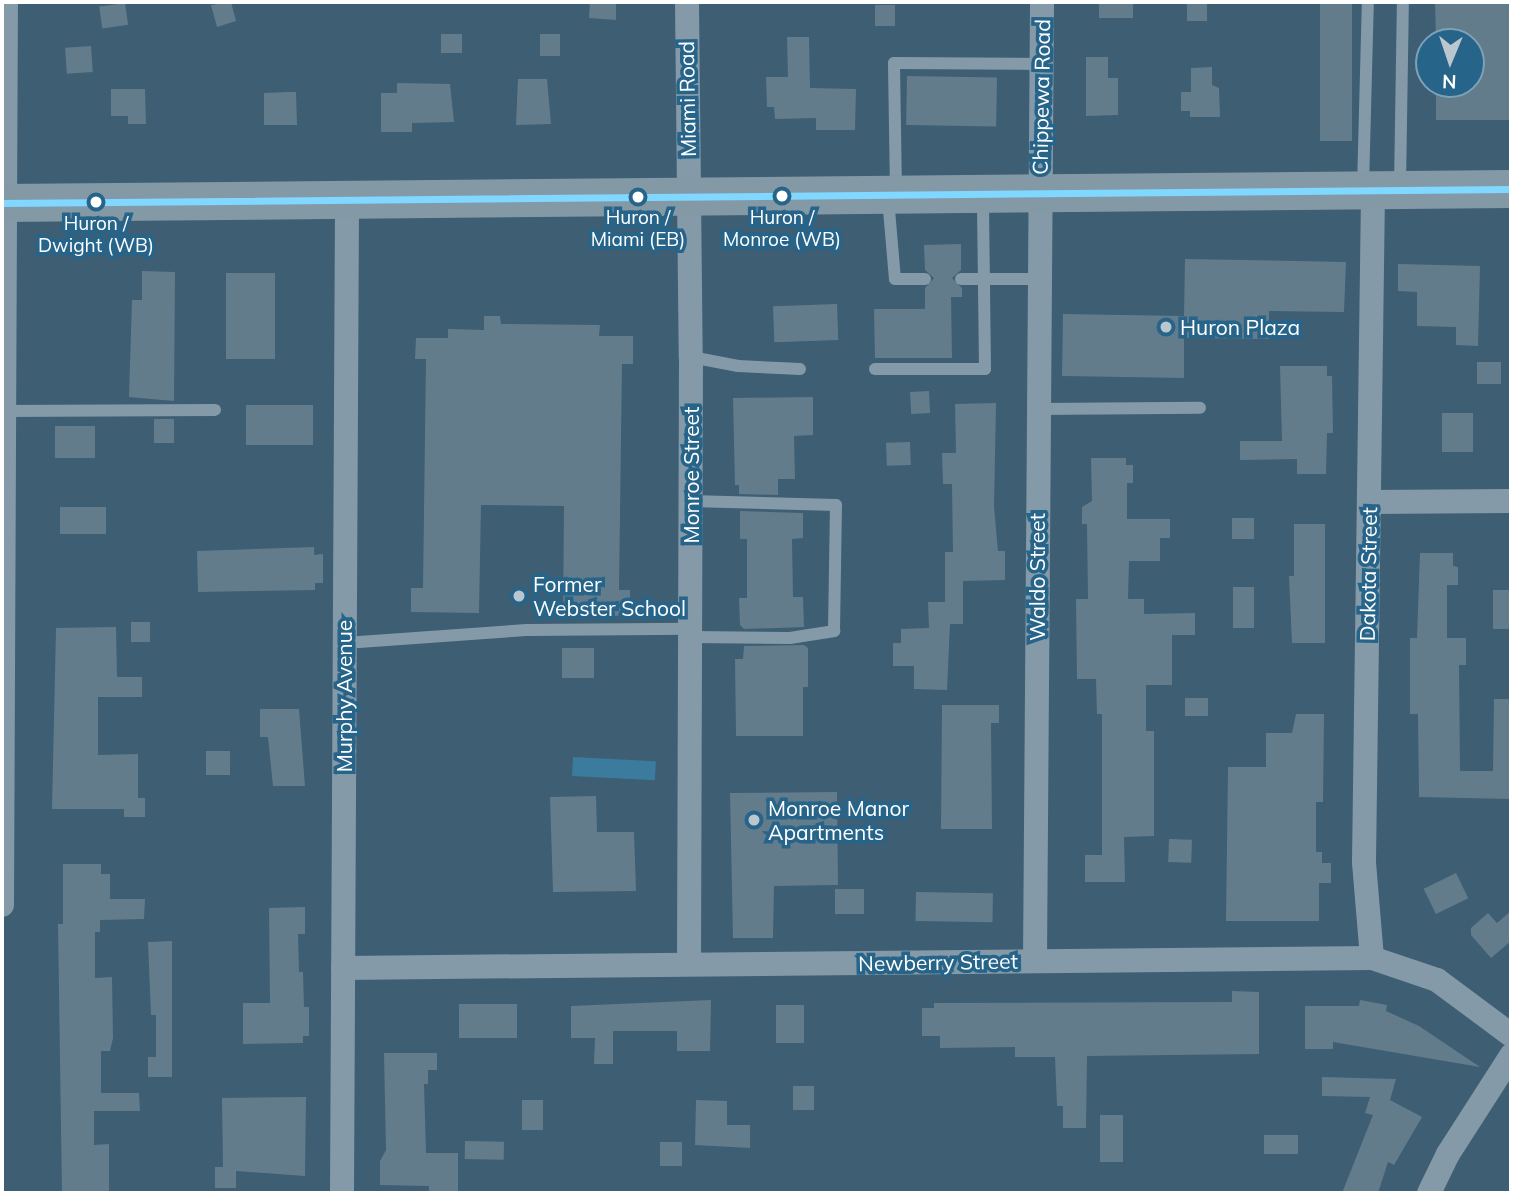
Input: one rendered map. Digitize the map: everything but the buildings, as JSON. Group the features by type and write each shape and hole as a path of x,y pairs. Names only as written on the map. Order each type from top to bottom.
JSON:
{"highway":[{"path":"3,203 1511,189"}],"street":[{"path":"2,905 3,203 6,2"},
{"name":"Miami Road","path":"687,2 690,196"},
{"name":"Chippewa Road","path":"1040,193 1042,2"},
{"name":"Dakota Street","path":"1372,958 1364,862 1368,502 1379,189"},
{"name":"Waldo Street","path":"1035,961 1040,193"},
{"name":"Monroe Street","path":"689,964 690,196"},
{"name":"Murphy Avenue","path":"342,1193 348,198"},
{"path":"1368,502 1511,502"},
{"name":"Newberry Street","path":"343,968 1372,958 1437,980 1511,1035"},
{"path":"1429,1193 1448,1154 1511,1056"}],"lane":[{"path":"1368,2 1379,189"},
{"path":"1379,189 1404,3"},
{"path":"925,279 895,279 891,194 894,63 1041,64"},
{"path":"875,369 985,369 983,193"},
{"path":"961,279 1039,279"},
{"path":"691,357 738,366 800,369"},
{"path":"1038,410 1200,408"},
{"path":"3,411 215,410"},
{"path":"345,643 527,630 830,635 834,631 836,518 832,502 691,501"}],"shaded area":[{"path":"573,757 656,761 655,780 572,776"}],"transit line":[{"path":"2,203 1511,189"}],"place":[{"name":"Huron / Monroe (WB)","path":"782,196"},
{"name":"Huron / Miami (EB)","path":"638,197"},
{"name":"Huron / Dwight (WB)","path":"96,202"},
{"name":"Huron Plaza","path":"1166,327"},
{"name":"Former Webster School","path":"519,596"},
{"name":"Monroe Manor Apartments","path":"754,820"}]}
